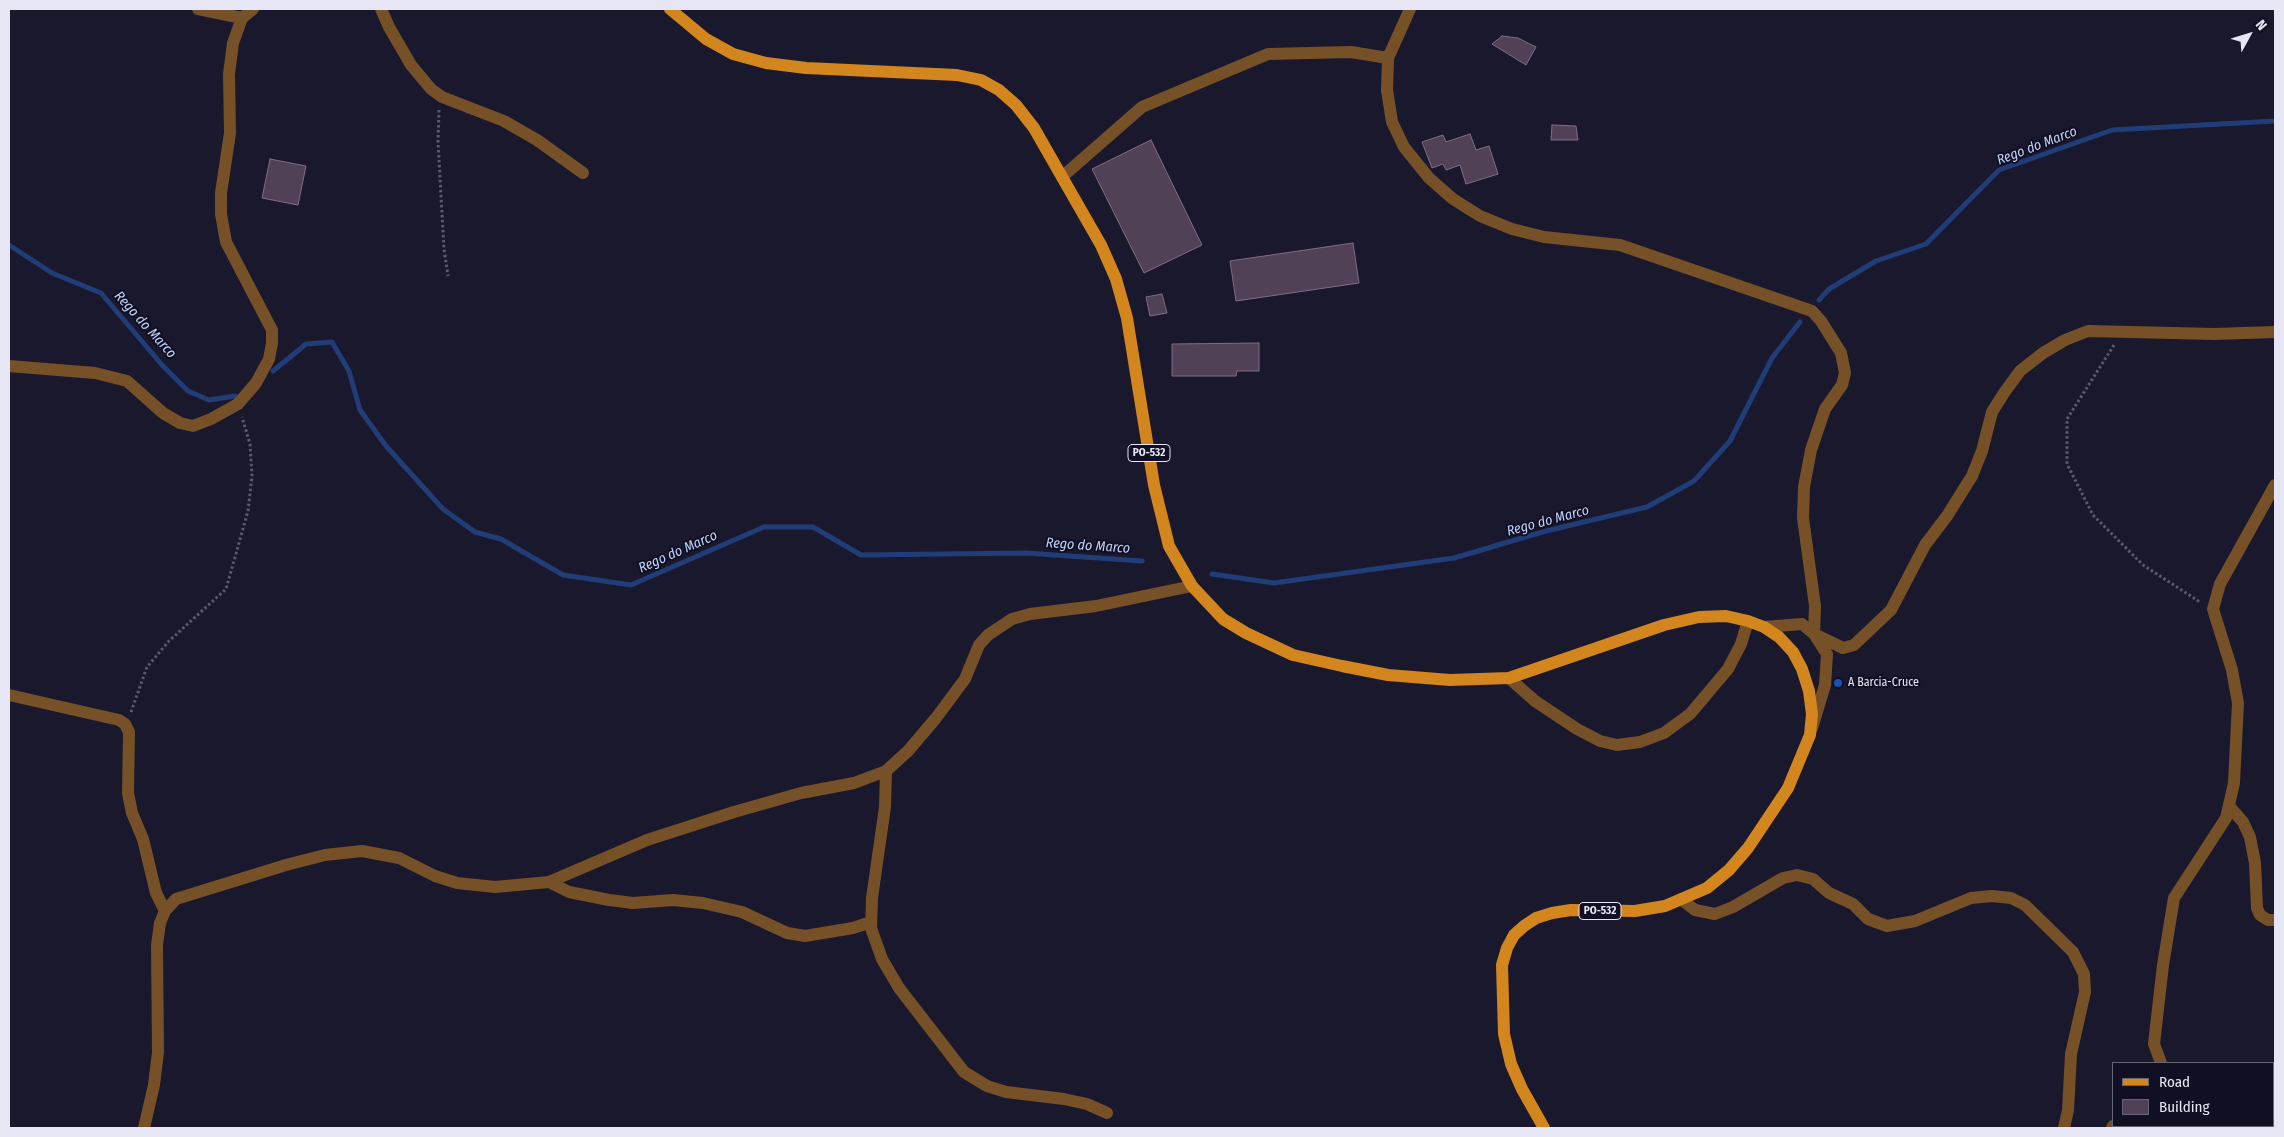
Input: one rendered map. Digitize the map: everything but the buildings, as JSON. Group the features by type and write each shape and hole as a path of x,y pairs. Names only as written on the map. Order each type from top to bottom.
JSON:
{"main road":[{"name":"PO-532","path":"670,9 713,42 733,54 766,63 806,68 950,74 981,80 999,90 1016,105 1034,128 1101,246 1116,280 1127,318 1161,516 1170,546 1192,586 1223,619 1246,634 1294,654 1388,675 1450,680 1508,678 1664,625 1699,617 1726,616 1764,627 1779,637 1792,652 1802,669 1809,692 1812,714 1810,735 1788,788 1748,848 1729,870 1707,888 1665,906 1635,911 1571,910 1552,913 1536,918 1524,926 1510,941 1502,965 1504,1034 1511,1064 1522,1089 1544,1128"}],"street":[{"path":"198,9 242,18"},
{"path":"9,366 95,373 127,381 163,413 180,423 193,426 211,419 238,404 256,383 269,359 272,330 226,242 221,193 230,132 229,74 233,43 242,18 253,9"},
{"path":"381,9 411,66 424,83 442,97 504,121 537,140 583,173"},
{"path":"1410,9 1388,58 1387,90 1392,122 1404,147 1429,178 1453,199 1480,216 1512,229 1544,237 1620,245 1812,311 1821,321 1841,353 1845,373 1842,384 1820,421 1811,450 1804,487 1803,518 1815,606 1814,634 1827,654 1828,669 1810,735"},
{"path":"1062,177 1142,107 1268,54 1350,52 1388,58"},
{"path":"1764,627 1802,624 1814,634 1843,648 1854,645 1891,610 1924,545 1947,516 1972,476 1982,450 1992,412 2020,371 2042,353 2064,340 2088,331 2214,334 2275,332"},
{"path":"2158,1061 2154,1044 2163,965 2174,898 2226,818 2234,783 2238,703 2232,670 2212,610 2220,584 2275,486"},
{"path":"144,1128 154,1085 158,1052 157,945 160,923 165,911 176,899 325,855 362,851 398,858 435,876 457,883 495,888 549,882 665,834 801,793 854,783 886,771 908,751 936,718 965,678 979,645 999,626 1030,614 1096,606 1192,586"},
{"path":"1508,678 1535,701 1577,729 1600,741 1616,745 1640,742 1664,733 1690,714 1728,669 1742,644 1748,621"},
{"path":"9,694 70,710 119,720 125,724 129,732 128,794 132,813 143,839 156,893 165,911"},
{"path":"886,771 884,807 872,898 871,928 882,959 899,988 964,1072 987,1086 1006,1092 1064,1099 1087,1104 1107,1112"},
{"path":"2229,806 2243,822 2250,837 2256,863 2257,908 2260,915 2268,920 2275,920"},
{"path":"1682,900 1695,910 1715,914 1733,907 1783,878 1797,875 1813,879 1829,893 1854,904 1868,920 1887,926 1915,921 1971,898 1992,896 2010,898 2025,905 2073,952 2084,974 2085,992 2070,1054 2068,1110 2064,1128"},
{"path":"549,882 569,892 609,900 633,903 673,900 703,903 742,912 787,933 804,936 853,928 871,922"}],"path":[{"path":"442,97 438,118 438,142 444,249 448,276"},
{"path":"2122,332 2067,419 2067,464 2093,515 2137,559 2212,610"},
{"path":"125,724 147,667 169,641 226,589 248,511 252,476 250,444 238,404"}],"waterway":[{"name":"Rego do Marco","path":"1819,300 1829,289 1876,261 1926,244 1999,170 2112,130 2275,121"},
{"name":"Rego do Marco","path":"9,245 52,273 101,293 162,365 188,391 209,400 235,396"},
{"name":"Rego do Marco","path":"1212,574 1274,583 1454,558 1546,531 1647,507 1694,481 1730,441 1772,358 1800,322"},
{"name":"Rego do Marco","path":"273,371 306,344 332,342 349,371 360,410 386,446 443,509 475,532 501,539 563,575 631,585 764,527 813,527 861,555 1026,553 1142,561"}],"place":[{"name":"A Barcia-Cruce","path":"1838,683"}]}
